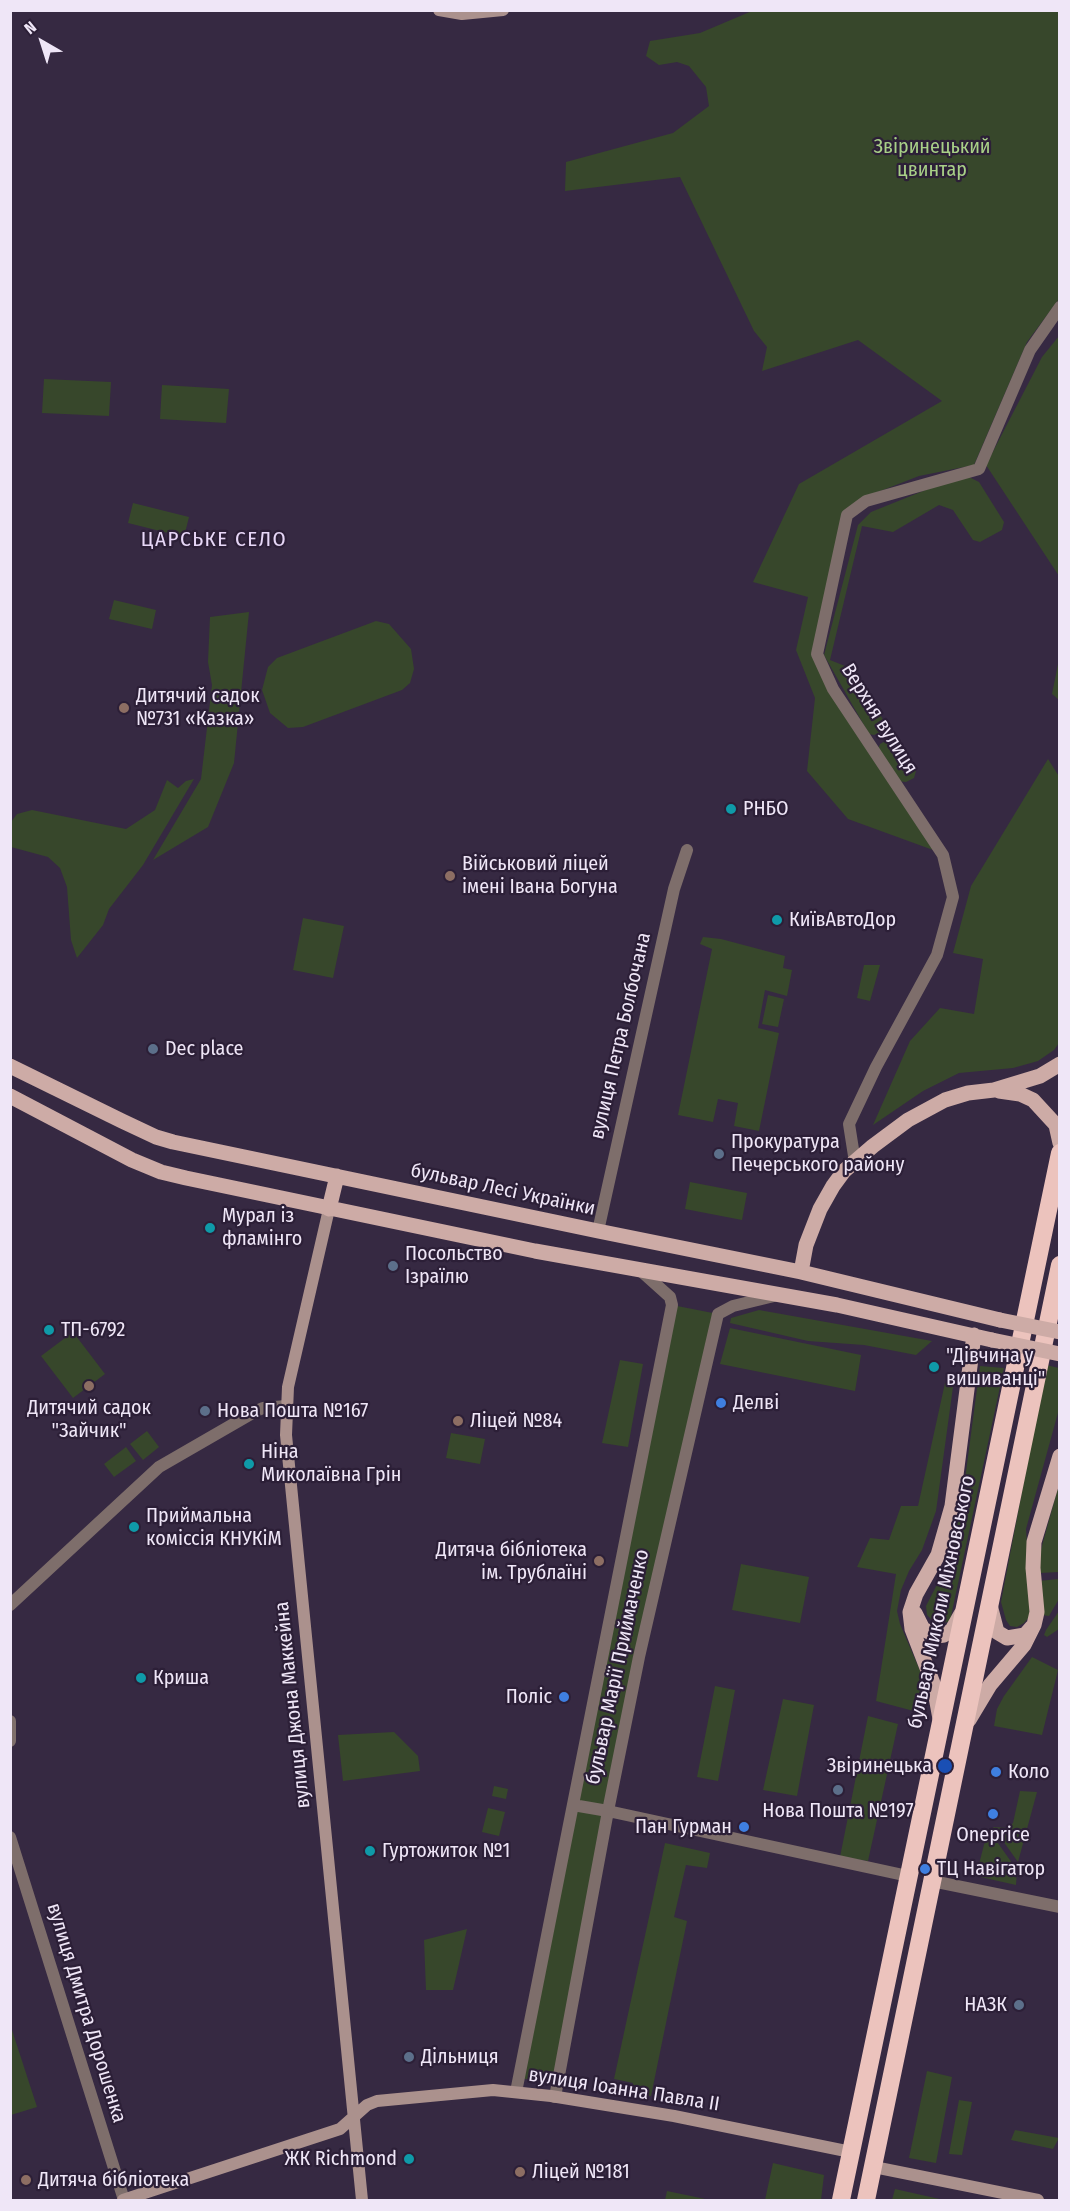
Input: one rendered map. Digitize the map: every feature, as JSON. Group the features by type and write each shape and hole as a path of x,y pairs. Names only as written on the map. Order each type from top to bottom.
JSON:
{"highway":[{"name":"бульвар Миколи Міхновського","path":"841,2200 1059,1153"},
{"path":"866,2200 1059,1265"}],"main road":[{"path":"801,1272 806,1245 820,1209 833,1186 855,1162 890,1133 924,1110 945,1100 968,1093 994,1090 1040,1077 1059,1064"},
{"name":"бульвар Лесі Українки","path":"10,1065 156,1137 225,1154 801,1272 1059,1332"},
{"path":"994,1090 1020,1094 1033,1100 1056,1125 1059,1143"},
{"path":"10,1096 132,1160 161,1172 535,1251 837,1305 1059,1354"},
{"path":"329,1209 337,1176"},
{"path":"938,1328 944,1323 947,1315 944,1307"},
{"path":"940,1722 934,1686 909,1620 913,1603 938,1555 951,1506 974,1335"},
{"path":"963,1730 990,1685 1024,1645 1035,1625 1034,1542 1059,1456"},
{"path":"989,1598 997,1632 1007,1638 1018,1638 1025,1635 1035,1625"},
{"path":"913,1603 918,1623 923,1629 937,1636 952,1630 965,1603"}],"street":[{"path":"440,10 462,14 503,10"},
{"name":"Верхня вулиця","path":"855,1162 849,1124 876,1067 937,955 953,897 943,855 833,689 817,654 847,515 866,501 979,469 1030,350 1059,307"},
{"name":"вулиця Петра Болбочана","path":"598,1232 674,888 687,850"},
{"name":"вулиця Джона Маккейна","path":"329,1209 290,1378 286,1406 286,1435 362,2200"},
{"name":"бульвар Марії Приймаченко","path":"516,2092 589,1735 672,1305 670,1297 640,1270"},
{"name":"бульвар Марії Приймаченко","path":"555,2097 608,1811 674,1500 718,1314 733,1306 781,1294"},
{"path":"10,1605 159,1467 256,1411 263,1408 286,1406"},
{"path":"10,1721 10,1741"},
{"path":"573,1805 908,1876"},
{"name":"вулиця Дмитра Дорошенка","path":"10,1837 123,2200"},
{"path":"932,1881 1059,1903"},
{"name":"вулиця Іоанна Павла II","path":"123,2200 340,2129 367,2105 377,2101 494,2090 674,2116 851,2152"},
{"path":"874,2167 1038,2200"}],"green space":[{"name":"Звіринецький цвинтар","path":"752,11 1059,11 1059,299 1027,342 974,465 919,476 854,503 813,655 933,850 848,819 807,771 815,698 796,650 808,597 753,582 799,484 942,401 858,340 762,371 767,347 754,331 680,177 565,191 566,162 673,133 709,106 706,87 689,66 677,62 659,65 646,56 650,41 700,33"},
{"path":"1059,336 1059,576 986,465 1042,357"},
{"path":"44,379 111,382 109,416 42,413"},
{"path":"162,385 229,389 226,423 160,419"},
{"path":"969,477 979,482 1004,522 1002,530 980,542 973,540 953,510 939,505 893,532 862,526 830,660 855,670 886,725 883,731 874,735 869,734 824,655 858,525 871,512 943,483"},
{"path":"133,503 189,517 184,537 128,523"},
{"path":"114,600 156,610 152,629 109,619"},
{"path":"249,612 234,763 208,827 153,860 201,779 212,685 208,662 210,617"},
{"path":"376,621 389,624 411,649 414,669 410,683 402,690 303,727 288,728 270,713 262,690 268,667 277,658"},
{"path":"1059,659 1059,700 1052,694"},
{"path":"891,738 897,740 916,771 914,778 906,782 897,781 878,749 880,744"},
{"path":"1048,759 1060,778 1059,1043 1054,1050 1038,1061 1013,1068 959,1073 923,1091 873,1125 910,1041 940,1008 974,1014 983,959 953,953 971,886"},
{"path":"194,779 143,865 109,909 103,925 77,958 71,940 67,887 60,868 48,857 11,847 11,822 17,814 32,810 126,829 155,810 167,780 178,788 186,781"},
{"path":"303,918 344,926 333,978 293,970"},
{"path":"703,937 721,939 785,956 783,968 792,970 787,996 765,990 758,1028 779,1033 759,1131 734,1126 738,1103 718,1099 713,1122 678,1115 712,949 700,944"},
{"path":"864,965 880,965 870,1001 857,998"},
{"path":"768,995 784,999 778,1027 762,1024"},
{"path":"690,1182 747,1193 742,1220 685,1209"},
{"path":"672,1305 718,1314 674,1500 557,2084 519,2078"},
{"path":"759,1310 932,1341 916,1355 864,1345 808,1341 730,1323 731,1318"},
{"path":"730,1328 861,1355 855,1391 720,1364"},
{"path":"73,1332 105,1374 73,1398 41,1356"},
{"path":"620,1360 643,1364 628,1447 602,1443"},
{"path":"1046,1365 1059,1368 1059,1409 1026,1529 1030,1616 1017,1627 1010,1626 1006,1620 1001,1602"},
{"path":"980,1366 1004,1368 950,1621 937,1625 927,1615 926,1606 946,1567 962,1502"},
{"path":"945,1383 953,1387 936,1511 922,1550 901,1590 897,1611 900,1624 921,1673 925,1714 876,1701 896,1574 857,1567 870,1538 889,1540 901,1506 918,1506"},
{"path":"147,1431 159,1447 143,1460 130,1444"},
{"path":"451,1433 485,1439 480,1464 446,1458"},
{"path":"126,1447 136,1461 114,1477 104,1464"},
{"path":"1059,1484 1059,1572 1040,1573 1040,1553"},
{"path":"741,1564 809,1577 800,1623 732,1610"},
{"path":"1059,1579 1059,1599 1049,1616 1042,1615 1038,1581"},
{"path":"1059,1611 1059,1629 1047,1637 1044,1635 1046,1630"},
{"path":"1032,1657 1058,1670 1042,1735 994,1726 997,1709 1004,1696"},
{"path":"715,1686 735,1690 718,1781 697,1777"},
{"path":"783,1699 814,1705 797,1796 763,1790"},
{"path":"868,1716 898,1724 868,1861 840,1857"},
{"path":"394,1732 418,1756 420,1771 343,1781 338,1735"},
{"path":"494,1786 508,1789 506,1799 492,1796"},
{"path":"1020,1791 1037,1792 1018,1862 993,1827 1008,1828 1013,1823"},
{"path":"488,1808 505,1812 499,1836 482,1832"},
{"path":"988,1829 1017,1870 1016,1885 976,1876"},
{"path":"665,1843 710,1853 707,1868 686,1865 674,1917 687,1921 651,2096 630,2093 633,2083 614,2079"},
{"path":"467,1929 453,1990 426,1990 424,1940"},
{"path":"11,2027 37,2107 10,2115"},
{"path":"927,2071 952,2077 936,2163 909,2158"},
{"path":"959,2100 972,2102 962,2155 949,2154"},
{"path":"1015,2130 1059,2138 1053,2149 1011,2140"},
{"path":"773,2163 824,2175 821,2200 765,2200"},
{"path":"895,2189 944,2200 892,2200"},
{"path":"667,2191 710,2200 665,2200"}],"place":[{"name":"Дитячий садок №731 «Казка»","path":"124,708"},
{"name":"РНБО","path":"731,809"},
{"name":"Військовий ліцей імені Івана Богуна","path":"450,876"},
{"name":"КиївАвтоДор","path":"777,920"},
{"name":"Dec place","path":"153,1049"},
{"name":"Прокуратура Печерського району","path":"719,1154"},
{"name":"Мурал із фламінго","path":"210,1228"},
{"name":"Посольство Ізраїлю","path":"393,1266"},
{"name":"ТП-6792","path":"49,1330"},
{"name":"\"Дівчина у вишиванці\"","path":"934,1367"},
{"name":"Дитячий садок \"Зайчик\"","path":"89,1386"},
{"name":"Делві","path":"721,1403"},
{"name":"Нова Пошта №167","path":"205,1411"},
{"name":"Ліцей №84","path":"458,1421"},
{"name":"Ніна Миколаївна Грін","path":"249,1464"},
{"name":"Приймальна коміссія КНУКіМ","path":"134,1527"},
{"name":"Дитяча бібліотека ім. Трублаїні","path":"599,1561"},
{"name":"Криша","path":"141,1678"},
{"name":"Поліс","path":"564,1697"},
{"name":"Звіринецька","path":"945,1766"},
{"name":"Коло","path":"996,1772"},
{"name":"Нова Пошта №197","path":"838,1790"},
{"name":"Oneprice","path":"993,1814"},
{"name":"Пан Гурман","path":"744,1827"},
{"name":"Гуртожиток №1","path":"370,1851"},
{"name":"ТЦ Навігатор","path":"925,1869"},
{"name":"НАЗК","path":"1019,2005"},
{"name":"Дільниця","path":"409,2057"},
{"name":"ЖК Richmond","path":"409,2159"},
{"name":"Ліцей №181","path":"520,2172"},
{"name":"Дитяча бібліотека","path":"26,2180"}],"district":[{"name":"ЦАРСЬКЕ СЕЛО","path":"214,540"}]}
